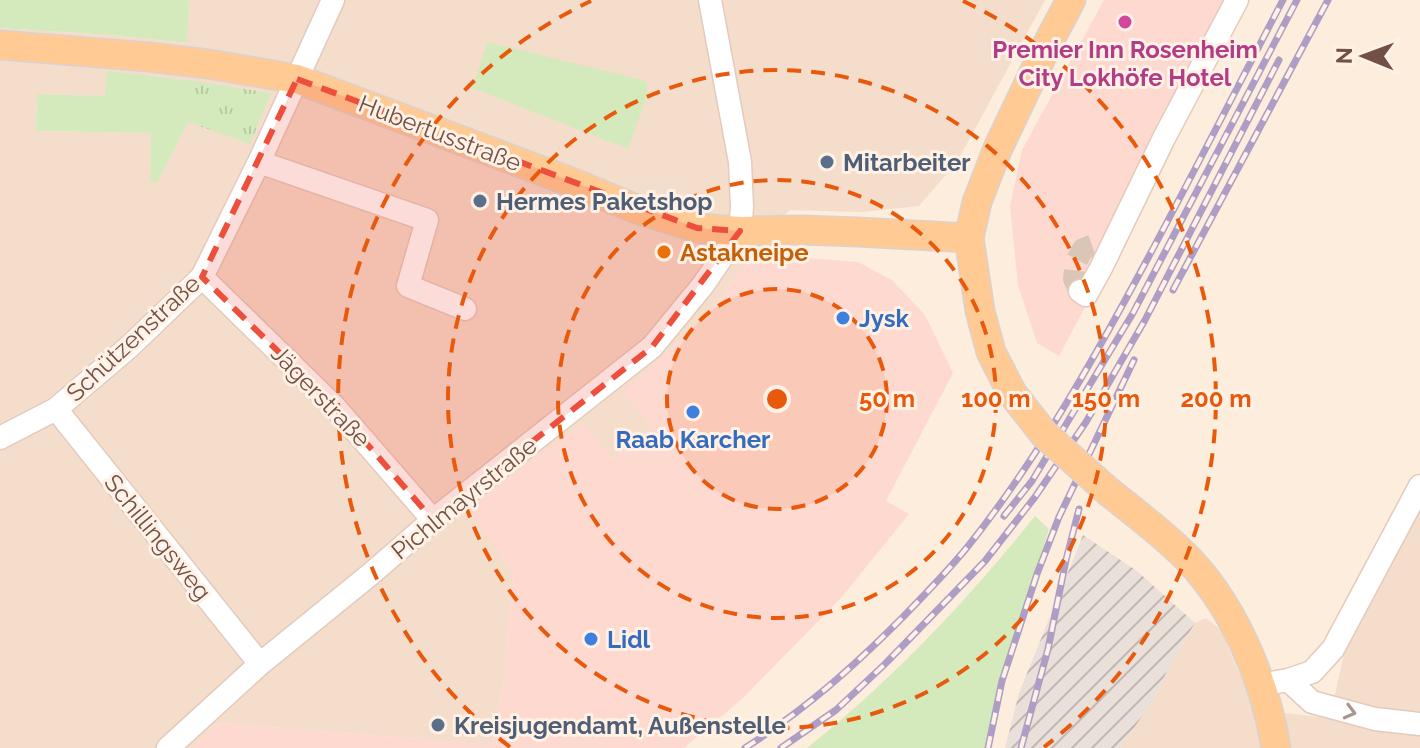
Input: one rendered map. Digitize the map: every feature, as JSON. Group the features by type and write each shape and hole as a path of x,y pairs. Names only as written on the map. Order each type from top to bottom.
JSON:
{"main road":[{"path":"1071,0 998,148 977,202 969,238 980,311 991,352 1012,393 1044,434 1182,552 1210,584 1274,682 1272,723 1276,748"},
{"name":"Hubertusstraße","path":"0,45 149,57 297,79 647,213 697,228 969,238"}],"street":[{"name":"Schützenstraße","path":"0,438 56,409 129,347 202,277 333,0"},
{"path":"710,0 740,162 740,231"},
{"path":"1080,291 1086,295 1108,245 1237,0"},
{"path":"259,162 427,220 408,286 465,309"},
{"name":"Pichlmayrstraße","path":"168,748 260,664 433,520 652,347 703,285 740,231"},
{"name":"Jägerstraße","path":"202,277 334,406 433,520"},
{"name":"Schillingsweg","path":"56,409 260,664"},
{"path":"1274,682 1312,672 1333,649 1420,486"},
{"path":"1274,682 1312,702 1375,719 1420,724"}],"highlighted area":[{"path":"297,79 697,228 740,231 652,347 433,520 334,406 202,277"}],"shaded area":[{"path":"189,0 1045,0 957,162 919,206 862,212 789,210 716,304 625,394 652,427 612,461 582,424 469,509 513,573 503,688 494,724 493,745 219,723 191,748 0,748 0,28 186,43","holes":["107,72 188,122 150,180 151,133 36,131 37,94 106,96"]},
{"path":"1104,0 1248,0 1059,356 1037,343 1018,285 1010,206 1022,150"},
{"path":"754,254 858,262 892,280 925,315 953,373 886,501 909,514 841,598 743,698 684,748 191,748 219,723 493,745 494,724 503,688 513,573 468,509 583,423 613,460 652,427 624,393 716,304"},
{"path":"1420,504 1420,748 1120,748 1153,701 1195,623 1206,618 1221,630 1255,710 1330,718 1347,640"},
{"path":"1083,535 1137,571 1195,623 1153,701 1120,748 1005,748 1019,693"}],"green space":[{"path":"0,0 189,0 187,43 0,28"},
{"path":"488,42 646,81 648,93 628,149 472,88"},
{"path":"107,71 194,81 188,122 157,183 150,181 151,133 36,131 37,94 105,96"},
{"path":"194,81 271,93 250,144 188,122"},
{"path":"1035,516 1049,529 1000,687 985,748 807,748 869,695 927,638"}],"tunnel":[{"path":"1080,291 1074,279 1076,262 1083,249 1103,245"}],"railway":[{"path":"745,748 808,703 865,654 945,573 995,511 1065,406 1108,332 1283,0"},
{"path":"1004,516 1032,481 1133,313 1297,0"},
{"path":"1173,290 1328,0"},
{"path":"781,748 836,710 885,664 985,561 1035,497 1086,422 1145,320 1279,60"},
{"path":"988,748 1002,681 1037,574 1059,517 1134,360"},
{"path":"1021,748 1048,649 1079,509"}],"place":[{"name":"Premier Inn Rosenheim City Lokhöfe Hotel","path":"1125,22"},
{"name":"Mitarbeiter","path":"827,162"},
{"name":"Hermes Paketshop","path":"480,201"},
{"name":"Astakneipe","path":"664,252"},
{"name":"Jysk","path":"843,318"},
{"name":"Raab Karcher","path":"693,412"},
{"name":"Lidl","path":"591,639"},
{"name":"Kreisjugendamt, Außenstelle","path":"438,725"}]}
